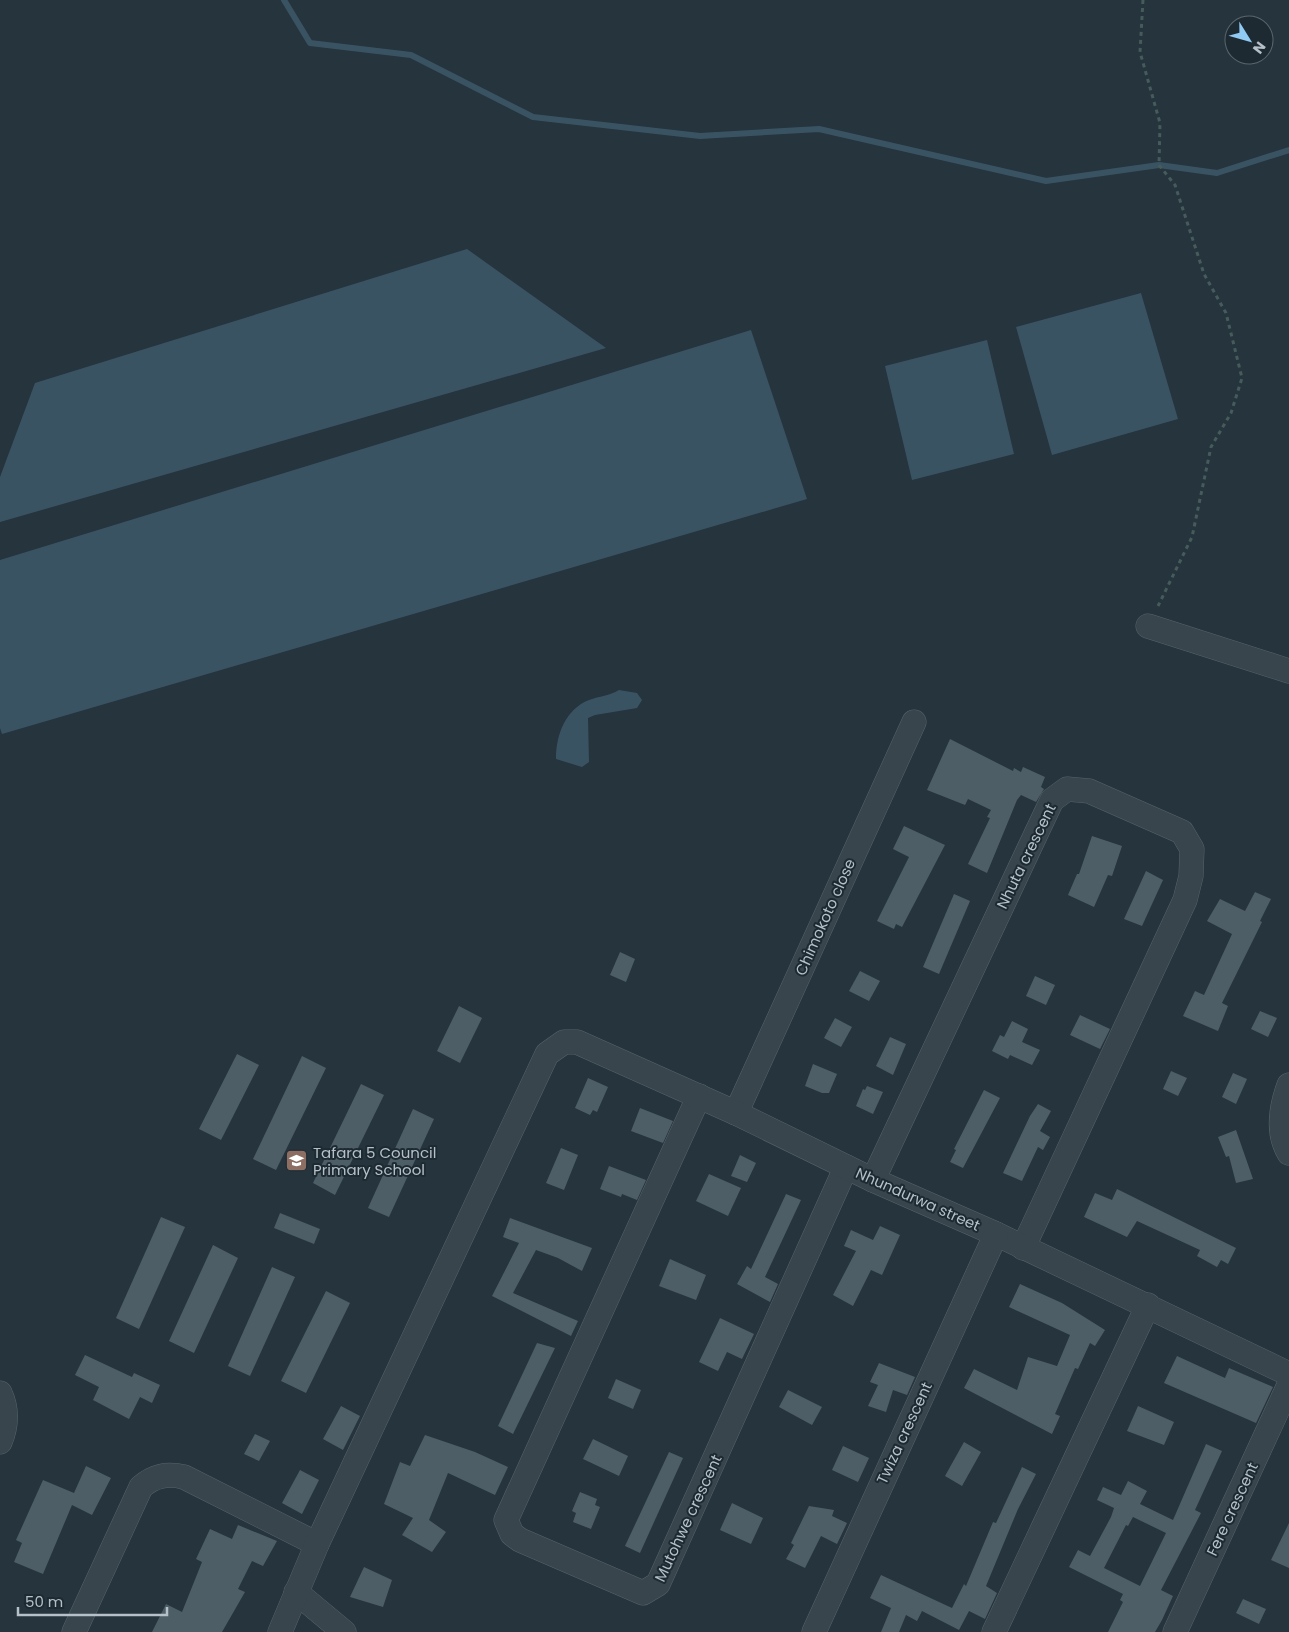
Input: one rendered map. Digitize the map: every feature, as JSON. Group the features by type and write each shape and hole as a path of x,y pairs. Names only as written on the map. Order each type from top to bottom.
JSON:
{"street":[{"path":"1148,626 1289,671"},
{"name":"Chimokoto close","path":"736,1113 914,722"},
{"name":"Nhuta crescent","path":"873,1180 1052,800 1067,789 1089,791 1182,832 1192,849 1191,876 1185,900 1023,1248"},
{"name":"Nhundurwa street","path":"317,1544 547,1054 564,1042 576,1042 699,1096 873,1180 996,1234 1148,1305 1289,1374"},
{"path":"1289,1085 1284,1098 1281,1130 1284,1144 1289,1153"},
{"name":"Mutohwe crescent","path":"699,1096 506,1520 512,1534 520,1540 643,1593 658,1584 846,1167"},
{"name":"Twiza crescent","path":"814,1632 996,1234"},
{"path":"994,1632 1148,1305"},
{"name":"Fere crescent","path":"1175,1632 1289,1385"},
{"path":"0,1393 5,1404 6,1428 0,1442"},
{"path":"74,1632 141,1488 152,1478 172,1474 184,1477 317,1544 280,1632"},
{"path":"296,1592 344,1632"}],"path":[{"path":"1143,0 1140,52 1160,123 1159,165 1175,185 1204,274 1226,313 1242,378 1231,413 1211,447 1192,538 1148,626"}],"water":[{"path":"467,249 606,348 0,522 0,477 35,383"},
{"path":"1141,293 1178,419 1052,455 1016,327"},
{"path":"751,330 807,499 2,734 0,728 0,560"},
{"path":"987,340 1014,454 912,480 885,366"},
{"path":"619,690 637,693 642,700 637,708 595,715 588,718 589,762 582,767 556,759 560,732 568,716 581,704"}],"building":[{"path":"950,739 1013,771 1014,768 1021,772 1023,767 1045,777 1041,787 1044,789 1036,802 1021,795 1017,800 987,873 968,864 990,818 987,817 991,810 968,799 965,805 927,790"},
{"path":"904,826 945,845 902,927 896,924 894,929 877,921 909,857 893,849"},
{"path":"1092,836 1122,846 1112,876 1108,875 1094,907 1068,895 1077,874 1079,874"},
{"path":"1146,871 1163,880 1142,926 1124,919"},
{"path":"1255,892 1271,899 1260,921 1262,922 1222,1003 1228,1006 1218,1031 1183,1016 1195,991 1204,995 1232,934 1207,921 1220,899 1245,911"},
{"path":"954,894 970,901 939,974 923,967"},
{"path":"620,952 635,959 626,982 610,975"},
{"path":"860,971 880,981 869,1001 849,991"},
{"path":"1035,976 1055,985 1046,1005 1026,996"},
{"path":"459,1006 482,1018 460,1063 437,1051"},
{"path":"1260,1011 1277,1018 1268,1037 1251,1029"},
{"path":"1080,1015 1110,1029 1100,1049 1070,1035"},
{"path":"835,1018 852,1027 841,1047 824,1038"},
{"path":"1012,1021 1028,1029 1022,1042 1040,1050 1032,1065 1010,1055 1008,1059 992,1051 1000,1035 1004,1037"},
{"path":"890,1037 906,1044 893,1075 876,1066"},
{"path":"237,1054 259,1065 221,1140 199,1129"},
{"path":"302,1056 326,1068 276,1170 253,1159"},
{"path":"813,1064 837,1074 829,1093 822,1093 805,1086"},
{"path":"1171,1071 1187,1078 1178,1096 1163,1089"},
{"path":"1233,1073 1247,1079 1236,1104 1222,1097"},
{"path":"588,1078 608,1087 597,1112 593,1110 590,1115 575,1108"},
{"path":"361,1084 384,1095 335,1195 313,1183"},
{"path":"867,1086 883,1092 873,1114 856,1106 863,1089 865,1090"},
{"path":"984,1090 1000,1098 963,1168 950,1162 956,1150 954,1149"},
{"path":"1038,1104 1051,1111 1040,1131 1050,1137 1043,1150 1038,1147 1022,1181 1003,1173 1030,1116"},
{"path":"640,1108 673,1121 663,1143 631,1131"},
{"path":"413,1109 434,1119 389,1217 368,1208"},
{"path":"1236,1130 1253,1179 1236,1183 1229,1156 1226,1157 1218,1137"},
{"path":"561,1148 578,1155 564,1190 546,1183"},
{"path":"740,1155 756,1163 747,1182 731,1176"},
{"path":"609,1166 646,1180 637,1200 622,1194 621,1197 600,1189"},
{"path":"709,1174 741,1188 728,1216 696,1201"},
{"path":"1117,1189 1236,1248 1228,1264 1221,1260 1217,1267 1197,1256 1200,1250 1137,1221 1127,1237 1084,1217 1095,1193 1112,1200"},
{"path":"786,1194 801,1200 765,1277 778,1284 770,1302 737,1284 747,1266 751,1269"},
{"path":"280,1213 320,1229 314,1244 274,1228"},
{"path":"161,1217 185,1227 139,1329 116,1318"},
{"path":"510,1218 592,1248 582,1271 558,1258 536,1250 513,1293 578,1321 571,1336 492,1296 519,1243 503,1237"},
{"path":"880,1226 900,1235 882,1275 871,1270 853,1306 833,1295 856,1251 844,1246 851,1230 873,1240"},
{"path":"213,1245 238,1258 194,1353 169,1341"},
{"path":"670,1259 706,1275 696,1300 659,1286"},
{"path":"272,1267 295,1277 250,1376 228,1366"},
{"path":"1020,1284 1062,1303 1105,1330 1095,1346 1090,1343 1078,1369 1075,1368 1055,1414 1060,1416 1052,1434 964,1388 974,1369 1017,1390 1028,1357 1057,1366 1070,1335 1009,1307"},
{"path":"326,1291 350,1303 306,1393 281,1381"},
{"path":"720,1318 754,1334 742,1359 727,1352 718,1371 699,1362"},
{"path":"537,1343 555,1348 513,1434 498,1426"},
{"path":"85,1355 132,1377 134,1373 160,1385 152,1403 140,1397 129,1419 93,1400 99,1387 75,1375"},
{"path":"1177,1356 1225,1378 1229,1368 1273,1387 1256,1423 1164,1383"},
{"path":"879,1363 915,1377 907,1395 893,1390 886,1412 868,1406 878,1385 870,1382"},
{"path":"616,1379 641,1390 633,1409 608,1398"},
{"path":"788,1390 822,1407 812,1425 779,1407"},
{"path":"341,1406 360,1416 343,1450 323,1439"},
{"path":"1138,1406 1174,1422 1164,1445 1127,1431"},
{"path":"255,1434 270,1441 259,1461 244,1454"},
{"path":"425,1435 475,1452 508,1467 495,1495 448,1473 429,1520 446,1532 432,1552 402,1535 413,1518 384,1504 400,1462 410,1466"},
{"path":"593,1439 628,1456 619,1476 583,1459"},
{"path":"964,1442 981,1452 962,1486 945,1476"},
{"path":"1206,1444 1222,1451 1195,1510 1201,1513 1161,1590 1173,1596 1155,1632 1108,1632 1123,1602 1120,1600 1123,1594 1069,1567 1078,1550 1090,1556 1111,1517 1114,1508 1097,1500 1103,1487 1121,1495 1128,1481 1147,1491 1140,1504 1173,1520","holes":["1133,1517 1166,1533 1140,1586 1104,1568 1126,1525 1128,1526"]},
{"path":"843,1446 869,1458 858,1482 832,1470"},
{"path":"669,1452 683,1458 640,1553 625,1546"},
{"path":"86,1466 111,1478 92,1515 72,1505 43,1574 14,1562 22,1543 16,1540 43,1480 74,1493"},
{"path":"1022,1467 1036,1474 1018,1509 986,1586 997,1593 985,1619 969,1611 959,1630 922,1611 917,1621 906,1615 899,1632 881,1632 891,1608 870,1598 881,1575 952,1608 964,1584 966,1586 993,1522 996,1523"},
{"path":"300,1470 319,1480 302,1514 282,1503"},
{"path":"580,1492 597,1499 595,1505 600,1507 591,1529 573,1522 576,1513 572,1511"},
{"path":"732,1503 763,1518 751,1544 720,1530"},
{"path":"809,1506 834,1510 832,1516 847,1523 837,1544 821,1536 805,1568 786,1559 794,1545 791,1543"},
{"path":"1289,1523 1289,1568 1271,1560"},
{"path":"238,1525 277,1541 263,1566 252,1561 238,1589 245,1592 222,1632 152,1632 166,1604 182,1612 202,1562 196,1559 210,1529 232,1539"},
{"path":"364,1567 392,1580 383,1607 350,1597"},
{"path":"1243,1599 1266,1609 1259,1624 1236,1613"}],"waterway":[{"path":"284,0 310,43 411,55 533,117 700,136 819,129 1046,181 1159,165 1217,173 1289,150"}],"place":[{"name":"Tafara 5 Council Primary School","path":"297,1161"}]}
